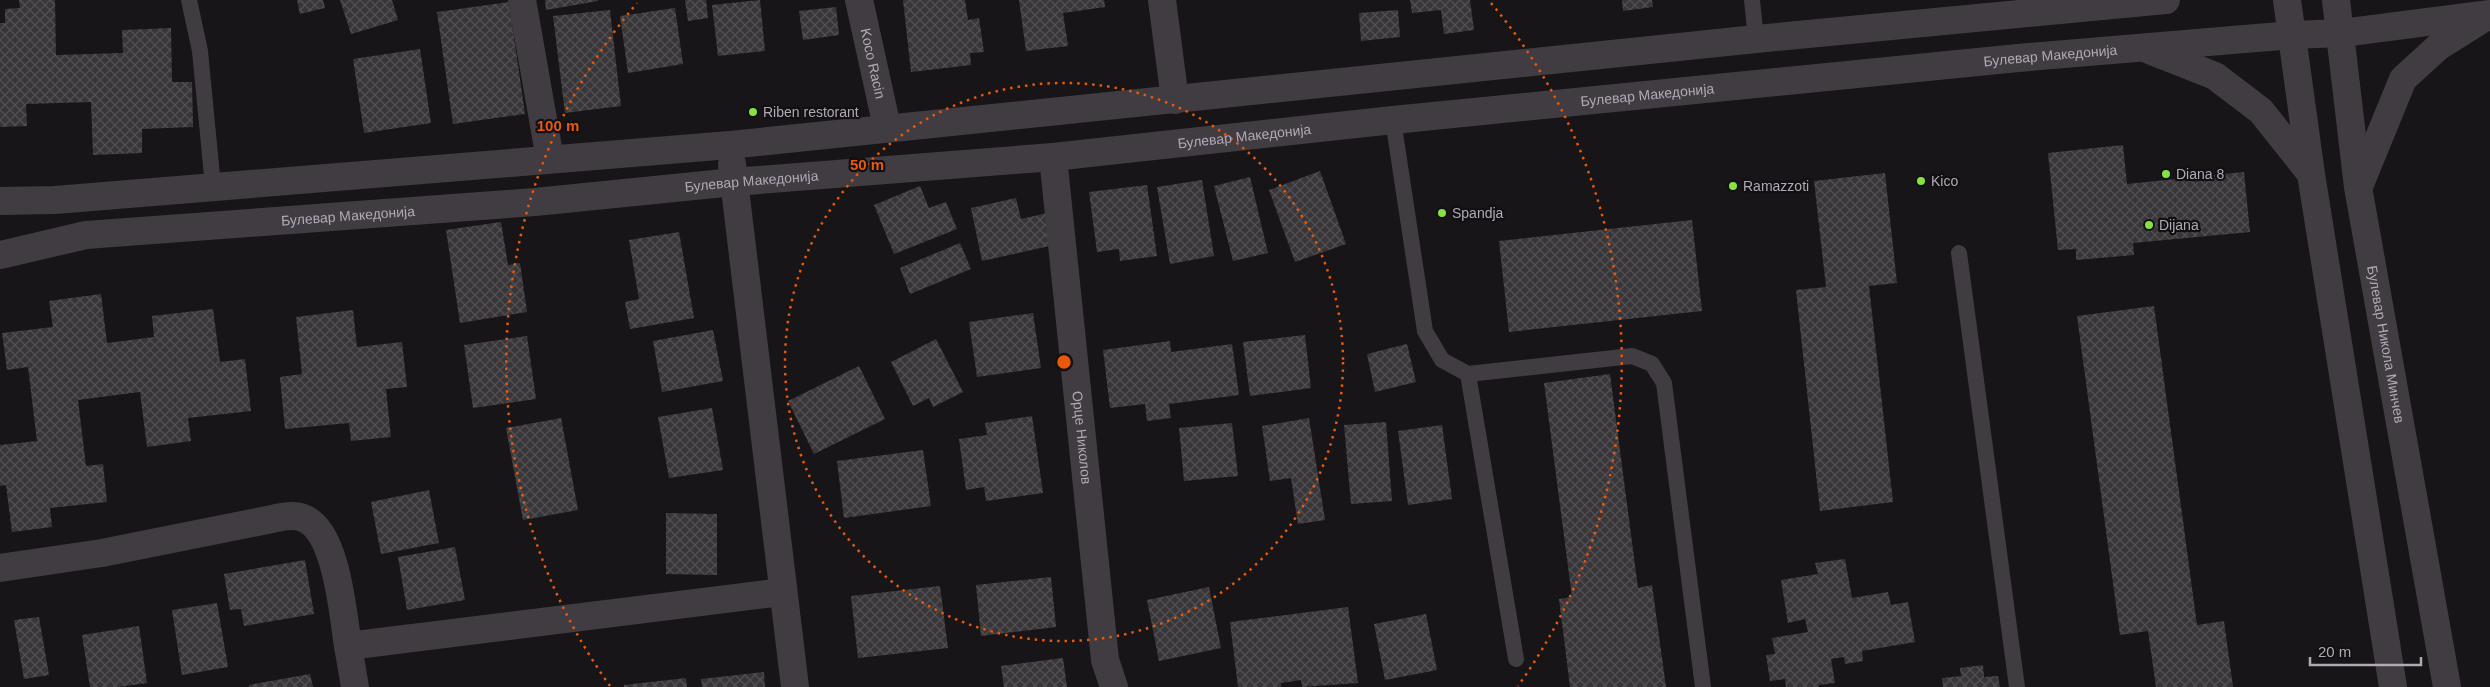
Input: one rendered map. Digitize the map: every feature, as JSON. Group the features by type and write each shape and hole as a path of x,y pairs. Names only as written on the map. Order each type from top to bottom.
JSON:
{"street":[{"path":"522,0 550,159"},
{"name":"Koco Racin","path":"859,0 887,127"},
{"path":"1162,0 1175,100"},
{"path":"0,201 55,200 730,145 887,127 1175,100 1756,39 2123,2 2166,0"},
{"path":"2287,0 2311,174 2393,687"},
{"name":"Булевар Никола Минчев","path":"2336,0 2342,33 2358,187 2447,687"},
{"path":"2358,187 2403,79 2438,47 2490,14"},
{"name":"Булевар Македонија","path":"0,255 86,236 535,202 734,182 1054,157 1393,120 2142,48 2292,35 2342,33 2490,14"},
{"path":"2142,48 2215,76 2261,112 2311,174"},
{"path":"730,145 782,592 795,687"},
{"name":"Орце Николов","path":"1054,157 1105,660 1114,687"},
{"path":"0,568 102,553 288,516 304,518 321,532 331,553 355,687"},
{"path":"348,646 782,592"}],"lane":[{"path":"189,0 200,51 213,186"},
{"path":"1752,0 1756,39"},
{"path":"1393,120 1425,331 1442,360 1468,374 1632,356 1652,364 1664,383 1703,687"},
{"path":"1958,253 2017,687"},
{"path":"1468,374 1516,659"}],"building":[{"path":"19,0 55,0 56,55 123,53 122,30 171,28 172,82 192,82 193,127 142,129 142,153 93,155 91,102 26,104 27,126 0,127 0,23 5,23 5,9 20,8"},
{"path":"297,0 323,0 325,8 300,14"},
{"path":"340,0 392,0 398,20 351,34"},
{"path":"545,0 598,0 598,1 546,10"},
{"path":"685,0 706,0 708,18 688,21"},
{"path":"760,0 765,51 718,56 712,5"},
{"path":"903,0 965,0 968,20 979,18 984,52 970,53 971,65 911,72"},
{"path":"1019,0 1104,0 1105,7 1063,13 1068,46 1026,51"},
{"path":"1410,0 1470,0 1474,30 1444,34 1441,10 1412,13"},
{"path":"1622,0 1652,0 1653,7 1623,11"},
{"path":"509,2 525,114 453,124 437,12"},
{"path":"836,7 839,35 803,40 799,11"},
{"path":"675,8 683,64 628,73 620,16"},
{"path":"610,10 621,106 565,113 553,16"},
{"path":"1398,10 1400,37 1361,41 1359,13"},
{"path":"420,49 431,123 364,133 353,59"},
{"path":"2123,145 2127,184 2244,172 2250,232 2133,243 2134,255 2076,260 2076,249 2058,250 2048,153"},
{"path":"1320,171 1346,244 1295,262 1269,190"},
{"path":"1885,173 1897,283 1869,286 1893,502 1820,511 1796,290 1826,287 1814,181"},
{"path":"1250,177 1268,253 1233,261 1214,186"},
{"path":"1202,180 1214,256 1170,264 1157,187"},
{"path":"1147,185 1157,256 1120,261 1119,249 1097,252 1089,192"},
{"path":"920,186 929,208 946,202 957,229 894,254 874,205"},
{"path":"1016,198 1021,219 1047,213 1054,245 982,261 971,208"},
{"path":"1692,220 1702,311 1509,332 1499,241"},
{"path":"501,222 508,265 520,263 527,312 460,323 446,230"},
{"path":"679,232 694,318 630,329 625,302 639,299 629,240"},
{"path":"960,243 971,269 910,294 900,268"},
{"path":"101,294 107,343 154,337 152,316 213,309 220,362 245,359 251,411 188,418 191,441 147,447 140,392 78,400 86,466 103,464 107,502 50,508 52,527 12,532 6,485 0,486 0,445 37,441 28,367 7,370 2,333 53,327 49,301"},
{"path":"2154,306 2197,625 2224,621 2233,687 2156,687 2148,631 2120,635 2077,316"},
{"path":"353,310 357,347 402,342 407,387 386,389 391,437 351,441 349,423 285,429 280,377 302,374 296,317"},
{"path":"1033,313 1041,368 977,377 969,322"},
{"path":"713,330 723,381 662,392 653,341"},
{"path":"1305,335 1311,388 1250,396 1243,342"},
{"path":"527,336 536,399 473,408 464,345"},
{"path":"936,339 963,392 933,407 929,398 913,406 891,362"},
{"path":"1170,341 1171,352 1232,344 1239,395 1169,404 1171,418 1147,421 1145,404 1110,408 1103,350"},
{"path":"1407,344 1416,382 1375,392 1367,354"},
{"path":"859,366 885,419 814,454 788,401"},
{"path":"1610,374 1638,588 1652,585 1666,687 1570,687 1559,599 1572,597 1544,383"},
{"path":"712,408 723,470 669,478 658,417"},
{"path":"1032,416 1043,493 986,501 984,487 966,490 959,439 987,435 985,423"},
{"path":"561,418 578,510 523,520 506,428"},
{"path":"1309,418 1325,520 1298,524 1291,478 1270,481 1262,426"},
{"path":"1386,422 1392,501 1351,504 1344,425"},
{"path":"1232,423 1238,476 1184,481 1179,428"},
{"path":"1442,425 1452,499 1408,505 1398,431"},
{"path":"923,450 931,506 844,518 837,461"},
{"path":"429,490 439,543 381,554 371,502"},
{"path":"666,513 717,514 717,575 666,574"},
{"path":"455,547 465,600 407,610 398,557"},
{"path":"1845,559 1852,598 1888,592 1891,605 1908,602 1915,642 1862,651 1863,661 1845,664 1844,657 1831,659 1835,683 1819,685 1819,687 1786,687 1785,679 1770,681 1766,655 1775,654 1772,638 1808,632 1805,619 1788,623 1781,580 1818,574 1815,563"},
{"path":"305,560 314,614 244,626 241,609 230,610 224,574"},
{"path":"1051,577 1056,627 981,636 976,585"},
{"path":"940,586 948,648 858,658 851,596"},
{"path":"1209,587 1221,648 1159,661 1147,600"},
{"path":"217,603 228,667 182,675 172,610"},
{"path":"1348,607 1358,683 1302,687 1301,680 1281,683 1281,687 1238,687 1230,622"},
{"path":"1426,614 1437,670 1385,680 1374,624"},
{"path":"39,617 49,675 24,679 14,620"},
{"path":"139,626 147,683 119,687 90,687 82,635"},
{"path":"1063,658 1067,687 1004,687 1001,666"},
{"path":"1983,665 1984,677 1998,676 2000,687 1943,687 1942,678 1961,676 1960,668"},
{"path":"764,672 765,687 702,687 701,679"},
{"path":"310,674 313,687 249,687 249,685"},
{"path":"686,678 687,687 624,687 624,685"}],"place":[{"name":"Riben restorant","path":"753,112"},
{"name":"Diana 8","path":"2166,174"},
{"name":"Kico","path":"1921,181"},
{"name":"Ramazzoti","path":"1733,186"},
{"name":"Spandja","path":"1442,213"},
{"name":"Dijana","path":"2149,225"}]}
